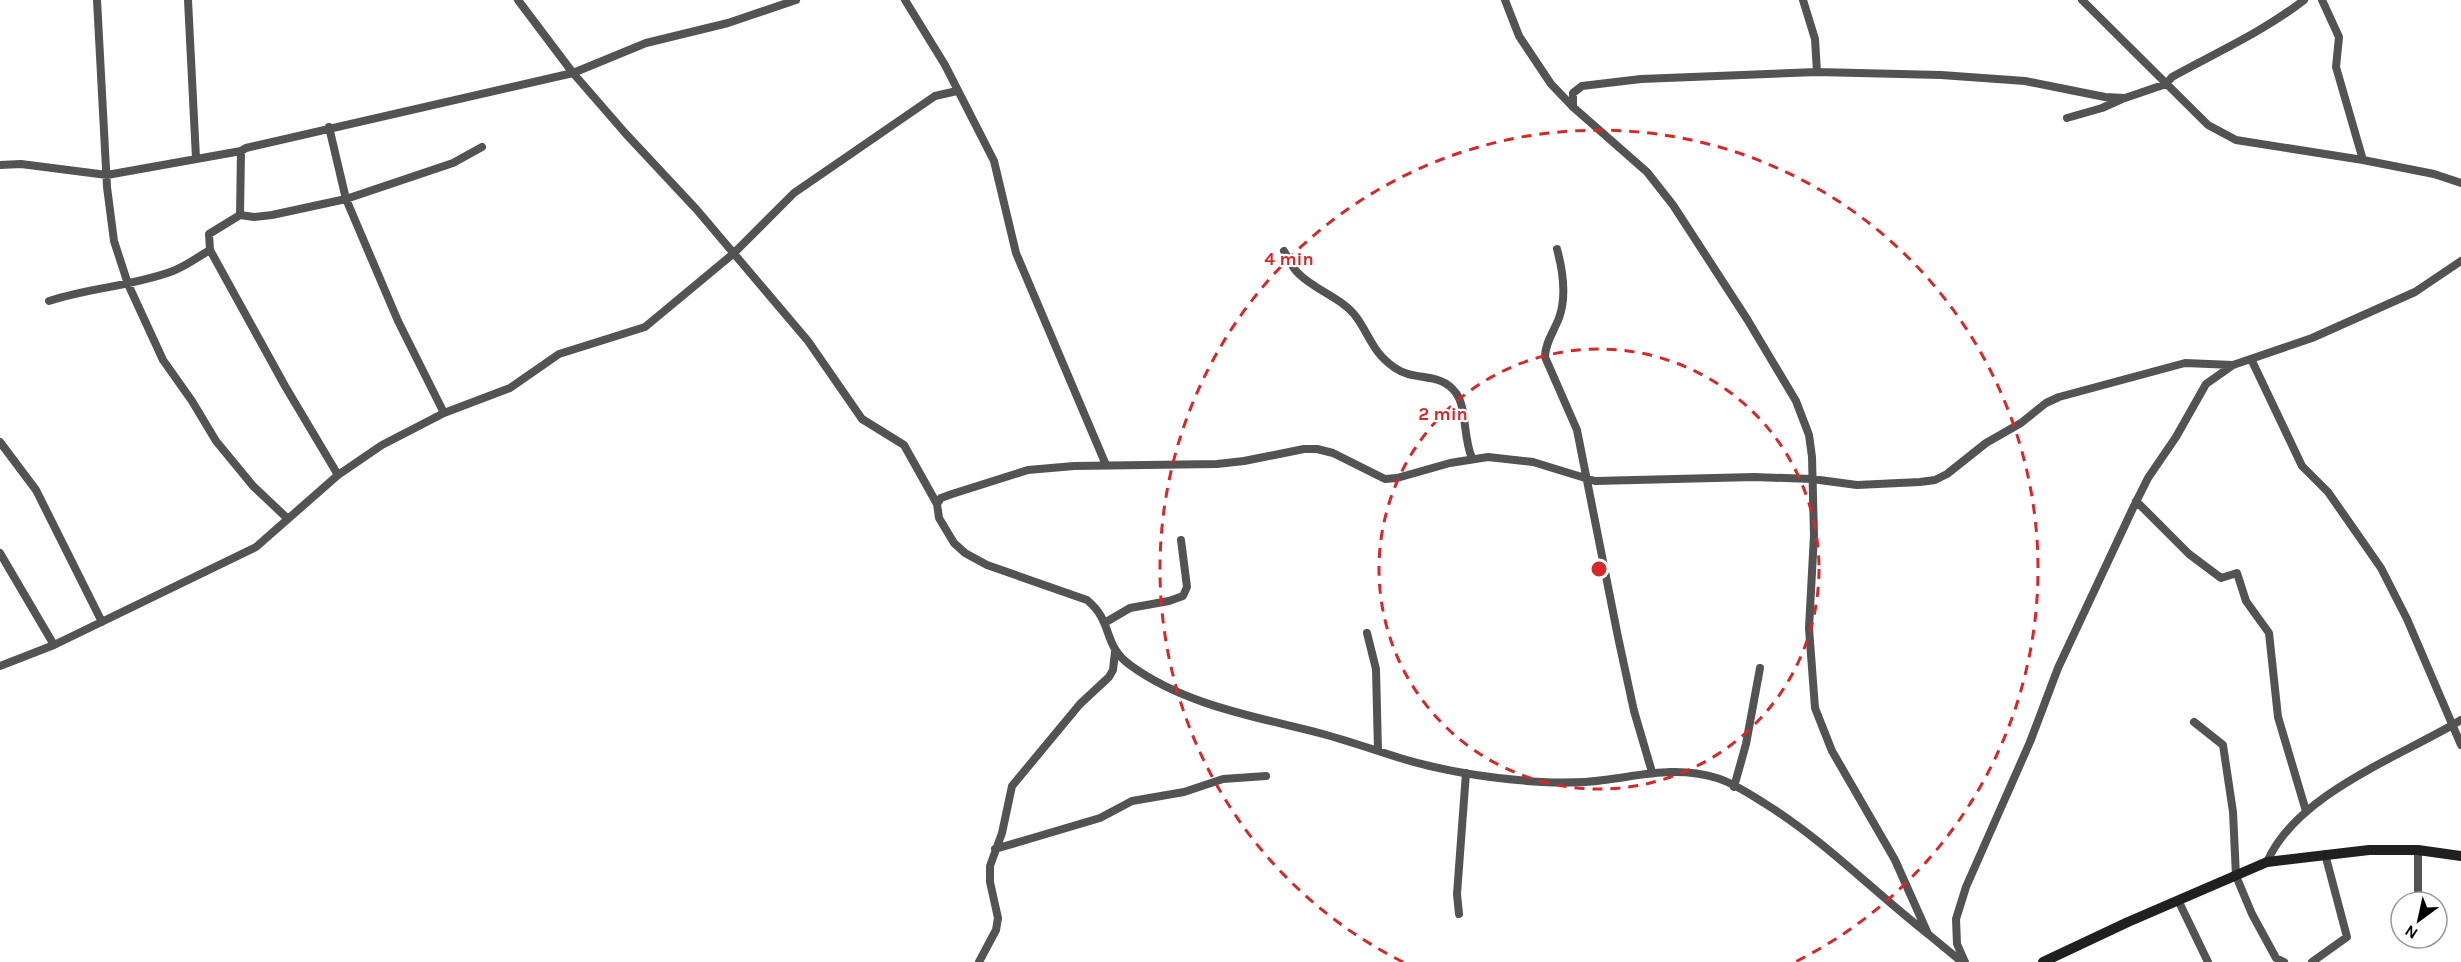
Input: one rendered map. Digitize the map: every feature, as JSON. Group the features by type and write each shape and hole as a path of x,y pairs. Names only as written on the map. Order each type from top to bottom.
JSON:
{"main road":[{"path":"2043,962 2267,862 2369,850 2418,850 2461,856"}],"street":[{"path":"97,0 107,176 114,241 128,284 163,360 192,401 216,441 253,486 288,519"},
{"path":"188,0 196,158"},
{"path":"518,0 573,73 697,210 808,341 862,419 904,445 937,504 939,518 954,543 964,553 1009,573 1087,600 1098,609 1106,622 1115,652 1113,670 1109,677 1080,704 1012,786 1002,833 990,866 990,882 998,918 991,942 979,962"},
{"path":"0,165 21,164 107,176 241,151 329,128 573,73 646,43 728,23 796,0"},
{"path":"905,0 945,65 994,161 1016,253 1106,465"},
{"path":"1505,0 1520,36 1537,65 1573,107 1647,172 1673,205 1796,400 1809,435 1812,478 1814,535 1809,628 1815,708 1832,751 1895,860 1928,934"},
{"path":"1803,0 1815,39 1817,72"},
{"path":"2082,0 2208,125 2236,140 2363,160 2434,174 2461,183"},
{"path":"2067,118 2102,108 2166,84 2172,77 2278,21 2304,0"},
{"path":"2322,0 2338,37 2336,67 2363,160"},
{"path":"1573,107 1573,93 1582,86 1641,79 1817,72 1941,75 2025,81 2105,97 2124,98"},
{"path":"0,666 54,645 256,547 338,475 382,445 444,413 510,388 559,354 645,327 733,254 794,193 935,96 957,91"},
{"path":"329,128 346,199 398,321 444,413"},
{"path":"338,475 285,386 210,250 209,234 240,215 254,217 272,215 346,199 453,163 482,147"},
{"path":"240,215 241,151"},
{"path":"1557,249 1563,268 1562,300 1560,314 1545,349 1545,357 1577,430 1634,711 1652,772"},
{"path":"49,302 68,295 128,284 174,270 210,250"},
{"path":"1284,251 1296,272 1357,317 1376,352 1385,361 1407,375 1436,378 1450,386 1461,401 1465,440 1472,458"},
{"path":"937,504 941,498 1028,470 1106,465 1217,464 1304,449 1333,453 1385,479 1397,478 1472,458 1488,457 1533,462 1562,469 1586,479 1619,481 1754,477 1812,478 1857,485 1935,480 1947,474 1970,455 2020,423 2046,403 2059,397 2185,363 2233,365 2252,361 2370,314 2415,292 2461,261"},
{"path":"2252,361 2302,466 2328,492 2382,568 2408,619 2461,745"},
{"path":"1964,962 1957,944 1956,919 1966,887 2030,742 2058,668 2148,478 2176,437 2206,384 2233,365"},
{"path":"0,442 36,490 102,622"},
{"path":"2136,501 2189,554 2221,578 2237,573 2246,601 2269,633 2278,717 2306,811"},
{"path":"1106,622 1130,608 1183,596 1187,587 1181,540"},
{"path":"0,553 54,645"},
{"path":"1367,633 1376,669 1378,751"},
{"path":"1115,652 1130,665 1165,686 1197,700 1431,766 1503,780 1572,783 1652,772 1686,772 1719,779 1794,822 1888,903 1964,962"},
{"path":"1734,786 1746,744 1761,668"},
{"path":"2267,862 2286,830 2306,811 2348,783 2461,720"},
{"path":"2194,722 2223,745 2232,812 2236,876 2252,914 2276,958 2284,962"},
{"path":"1459,914 1457,894 1466,773"},
{"path":"995,849 1100,818 1132,801 1184,792 1223,779 1266,776"},
{"path":"2418,850 2418,890"},
{"path":"2312,962 2347,937 2325,854"},
{"path":"2178,900 2208,962"}]}
